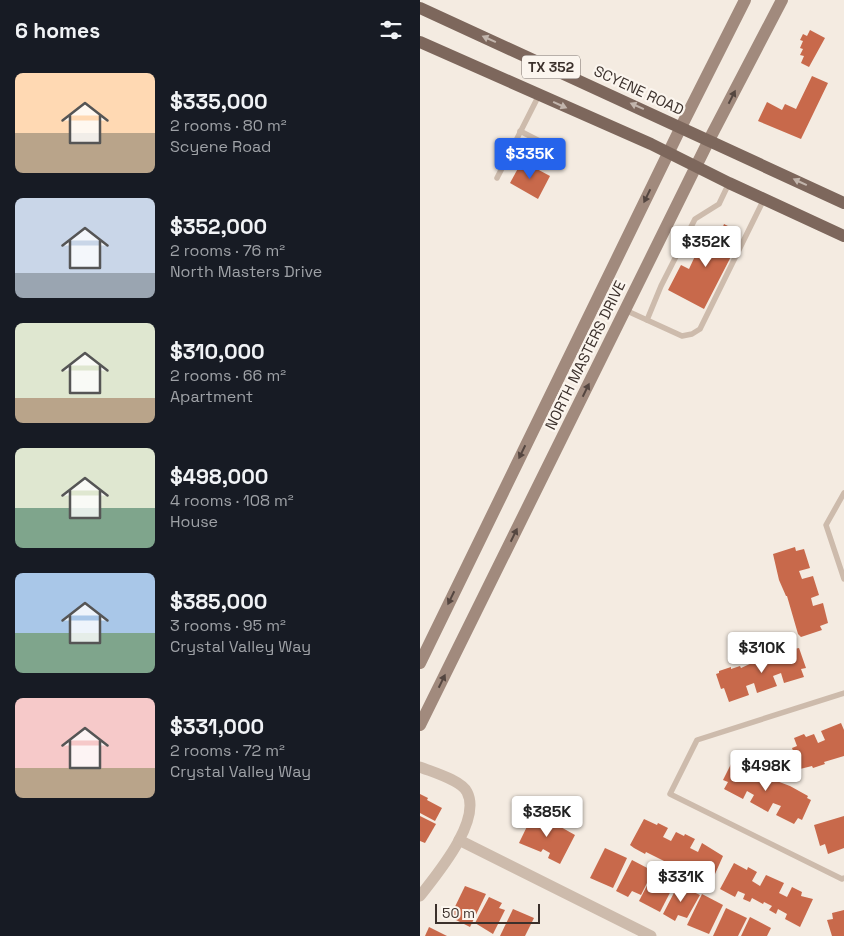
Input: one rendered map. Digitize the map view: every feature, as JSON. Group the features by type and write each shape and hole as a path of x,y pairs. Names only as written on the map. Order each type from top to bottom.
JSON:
{"main road":[{"name":"NORTH MASTERS DRIVE","path":"420,663 668,152 745,0"},
{"name":"NORTH MASTERS DRIVE","path":"420,725 709,140 782,0"},
{"name":"SCYENE ROAD","path":"420,8 844,203"},
{"name":"TX 352","path":"420,42 668,152 729,183 844,236"}],"street":[{"path":"420,767 452,780 467,791 471,807 467,823 459,840 420,896"},
{"path":"459,840 651,936"}],"lane":[{"path":"496,178 539,95"},
{"path":"520,131 557,150"},
{"path":"647,320 661,286 695,219 719,204 729,183"},
{"path":"625,310 682,336 692,334 700,329 764,199"},
{"path":"844,493 826,525 844,579"},
{"path":"844,693 697,740 670,794 842,879 844,878"}],"building":[{"path":"810,30 825,38 809,67 801,63 804,56 800,55 803,49 800,48 803,41 800,40 803,34 807,36"},
{"path":"812,76 828,83 801,139 758,121 767,102 782,110 785,104 796,109"},
{"path":"522,161 550,176 538,199 510,183"},
{"path":"724,224 734,229 731,235 740,239 704,309 668,290 681,265 689,269 696,254 699,255 714,226 722,229"},
{"path":"795,547 796,551 804,549 810,568 799,571 802,579 813,576 819,595 811,598 813,606 823,603 828,623 820,626 822,630 801,637 798,634 787,596 779,580 773,554"},
{"path":"799,648 806,668 801,669 804,677 784,683 781,673 773,676 777,686 757,693 754,683 746,686 749,695 729,702 724,688 721,689 716,674 719,671 731,667 731,669 740,666 741,668 774,653"},
{"path":"841,723 844,730 844,756 824,762 825,764 813,768 812,766 800,769 792,748 797,746 794,738 804,734 806,737 814,734 818,743 825,740 821,731"},
{"path":"738,759 750,765 749,767 756,771 755,773 790,786 808,796 807,798 811,800 802,820 798,818 794,824 776,815 781,806 773,803 768,812 750,802 754,795 747,791 743,799 724,789 728,782 723,780 733,760 737,762"},
{"path":"420,794 442,808 435,821 420,813"},
{"path":"534,812 575,835 560,864 548,858 550,853 543,849 541,852 519,843"},
{"path":"420,816 436,824 425,843 420,841"},
{"path":"844,816 844,848 828,854 825,844 820,846 814,825"},
{"path":"644,819 668,828 663,837 671,841 676,832 684,836 685,834 695,839 690,848 698,852 702,843 723,856 711,883 684,871 684,869 673,863 672,865 646,852 645,854 630,845"},
{"path":"605,848 627,858 613,888 590,878"},
{"path":"632,860 653,871 641,895 632,891 628,897 616,891"},
{"path":"734,863 747,870 748,867 757,872 752,881 760,886 766,875 784,883 779,893 787,897 792,887 802,892 801,896 813,899 800,927 785,919 787,914 778,909 776,914 769,910 772,906 764,902 763,904 752,898 750,902 743,899 745,894 738,891 735,897 720,889"},
{"path":"655,870 676,881 660,912 639,901"},
{"path":"678,885 700,895 687,918 678,915 675,921 663,914"},
{"path":"465,886 486,894 470,927 450,917"},
{"path":"702,894 723,905 709,934 687,925"},
{"path":"489,897 502,903 499,908 505,910 493,934 475,923"},
{"path":"726,908 747,918 738,936 713,936"},
{"path":"513,909 534,918 525,936 500,936"},
{"path":"844,910 844,936 832,936 827,920 833,919 832,913"},
{"path":"750,917 771,928 767,936 741,936"},
{"path":"429,927 447,936 425,936"}]}
